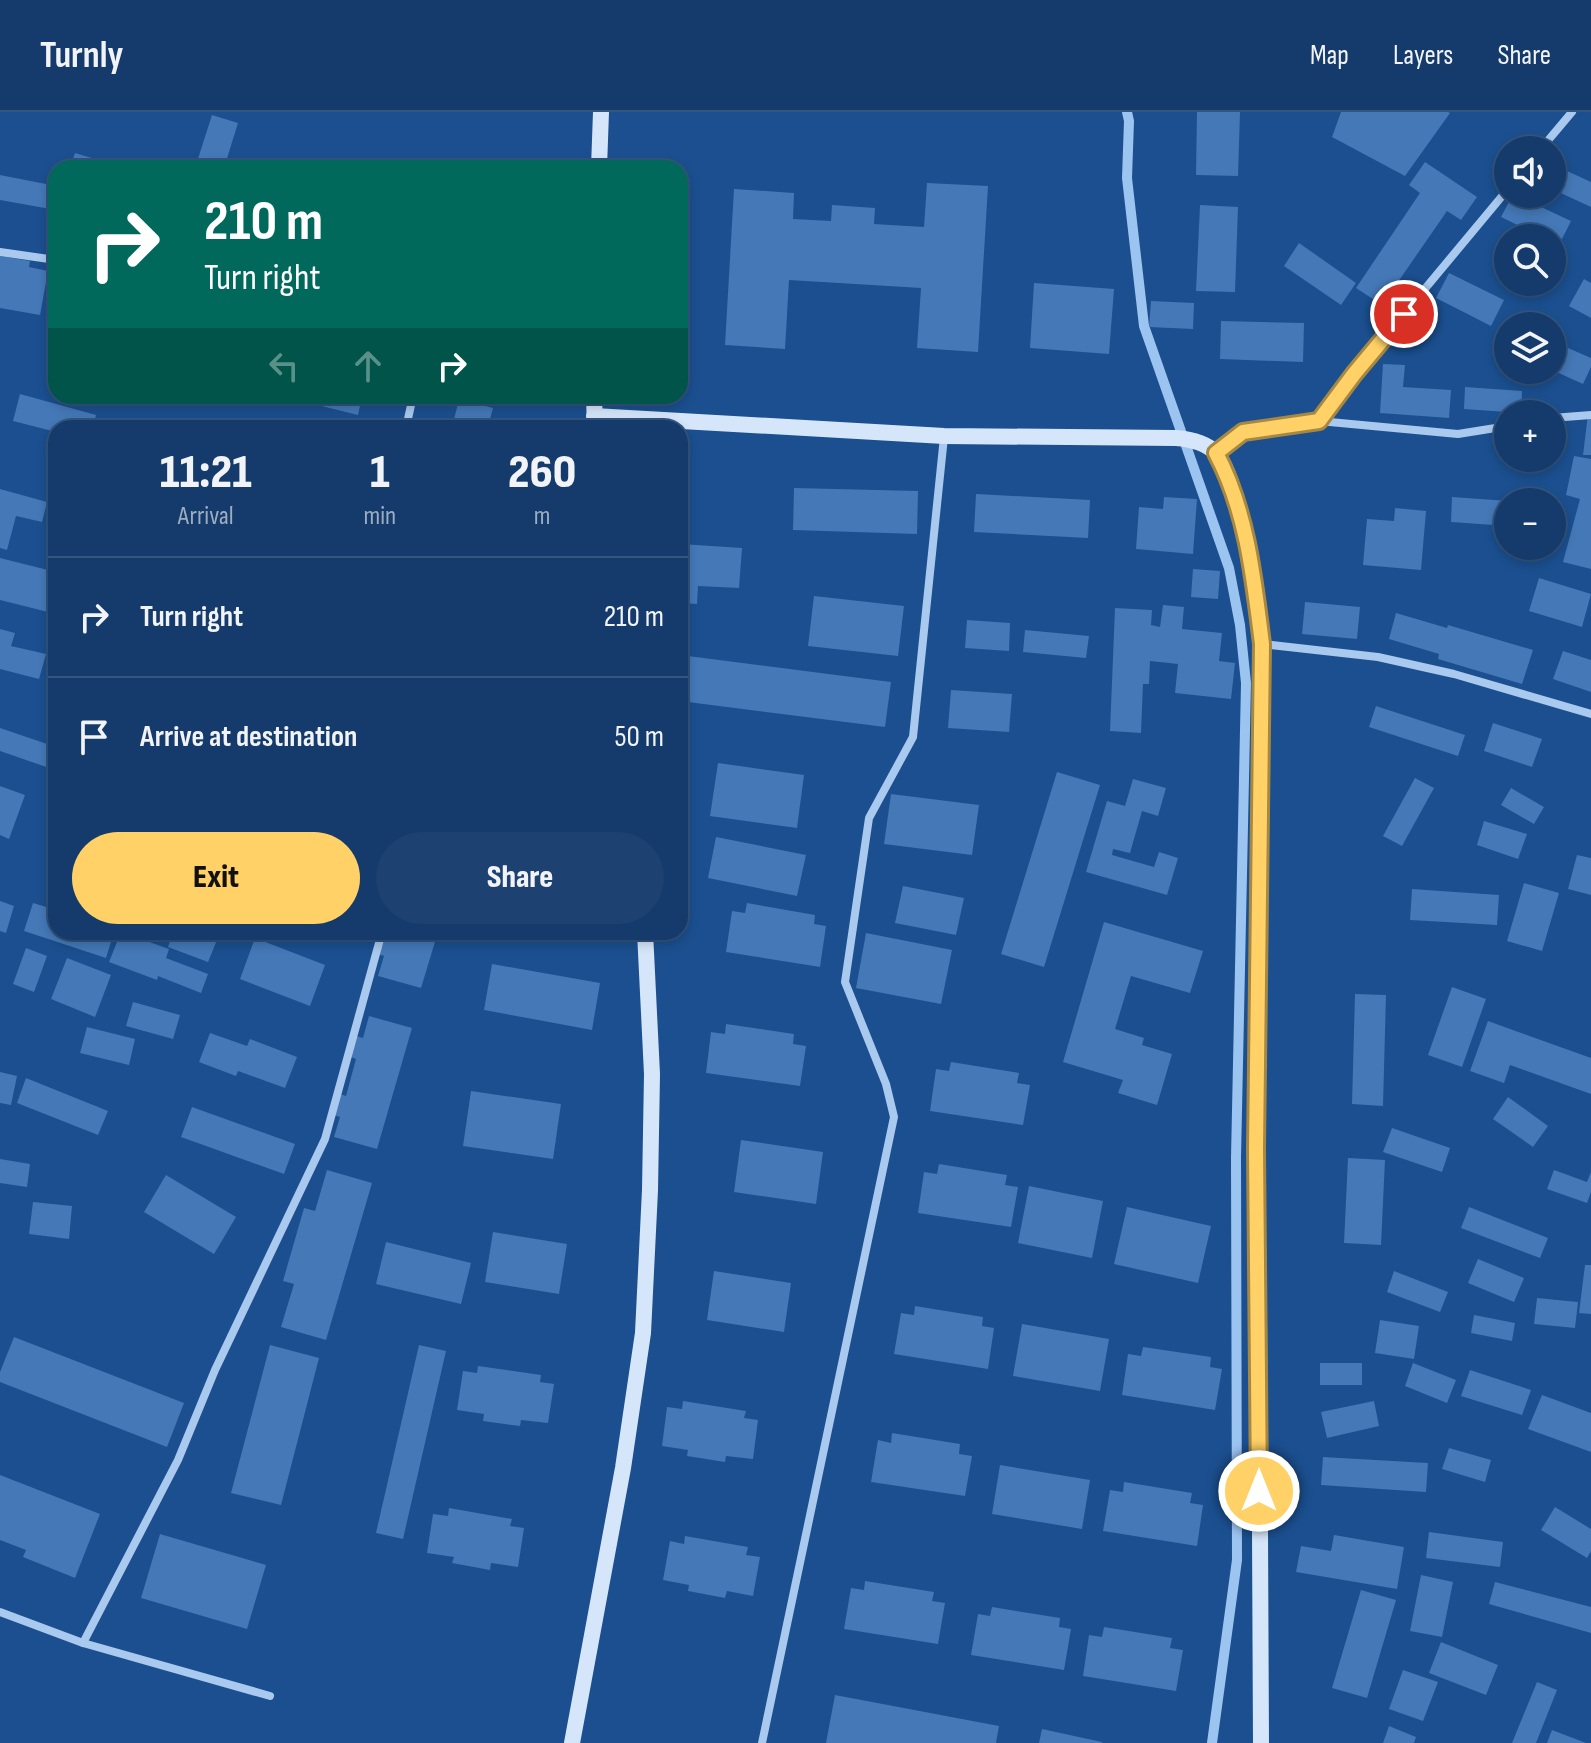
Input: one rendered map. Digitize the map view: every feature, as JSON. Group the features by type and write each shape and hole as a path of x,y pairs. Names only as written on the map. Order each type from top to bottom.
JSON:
{"street":[{"path":"599,160 601,112"},
{"path":"1552,136 1572,112"},
{"path":"1319,421 1354,374 1494,206"},
{"path":"0,252 48,259"},
{"path":"1566,417 1591,415"},
{"path":"1216,453 1243,432 1319,421 1458,434 1494,428"},
{"path":"688,426 944,436 1184,439 1216,453 1232,483 1254,582 1262,644 1256,1149 1261,1743"},
{"path":"762,1743 894,1117 886,1084 845,982 869,818 913,737 944,436"},
{"path":"1262,644 1378,657 1454,674 1591,714"},
{"path":"83,1643 178,1460 215,1370 325,1139 380,940"},
{"path":"572,1743 623,1468 643,1333 652,1074 645,940"},
{"path":"0,1612 83,1643 270,1696"}],"building":[{"path":"1197,112 1240,112 1238,176 1196,175"},
{"path":"1341,112 1450,113 1405,176 1332,137"},
{"path":"212,115 238,123 226,160 198,160"},
{"path":"75,153 98,160 73,160"},
{"path":"1425,162 1477,197 1461,220 1447,211 1382,305 1356,288 1420,193 1409,185"},
{"path":"1566,170 1591,182 1591,207 1566,195"},
{"path":"0,175 48,184 48,209 0,200"},
{"path":"927,183 988,186 978,352 917,348 921,288 789,280 785,349 725,345 734,189 794,193 793,219 831,221 832,205 875,208 874,224 924,227"},
{"path":"1200,205 1238,207 1235,292 1196,291"},
{"path":"1506,208 1543,208 1571,221 1566,231 1566,224 1515,224 1501,217"},
{"path":"1299,243 1356,283 1341,305 1284,266"},
{"path":"0,256 30,261 29,267 48,271 40,315 0,308"},
{"path":"1449,273 1504,300 1498,312 1494,312 1491,326 1436,298"},
{"path":"1584,279 1591,283 1591,318 1569,306"},
{"path":"1034,283 1114,289 1109,354 1030,348"},
{"path":"1151,301 1194,303 1193,329 1149,327"},
{"path":"1221,321 1304,323 1303,362 1220,359"},
{"path":"1566,347 1591,358 1591,367 1583,384 1566,376"},
{"path":"1383,364 1405,365 1403,387 1451,390 1449,418 1380,413"},
{"path":"1465,387 1522,391 1522,400 1494,400 1494,411 1464,409"},
{"path":"20,394 96,415 95,420 48,420 48,430 13,421"},
{"path":"313,404 360,404 358,415"},
{"path":"458,404 493,408 490,419 494,420 454,420"},
{"path":"1588,414 1591,414 1591,455 1583,455"},
{"path":"1574,456 1591,459 1591,569 1563,562 1580,499 1566,495"},
{"path":"794,488 918,491 917,534 793,530"},
{"path":"0,489 47,502 42,522 16,516 7,550 0,548"},
{"path":"976,494 1090,500 1088,538 974,532"},
{"path":"1164,497 1197,499 1193,554 1136,549 1139,507 1163,509"},
{"path":"1452,497 1494,500 1494,525 1451,522"},
{"path":"1395,508 1426,511 1421,570 1363,565 1367,519 1394,521"},
{"path":"688,544 742,548 739,588 698,586 697,604 688,603"},
{"path":"0,558 48,570 48,612 0,600"},
{"path":"1193,569 1220,571 1218,599 1191,597"},
{"path":"1539,578 1591,594 1582,627 1529,611"},
{"path":"814,596 904,606 898,656 808,646"},
{"path":"1305,602 1360,607 1357,639 1302,634"},
{"path":"1163,605 1184,607 1182,629 1222,633 1219,661 1235,663 1231,699 1175,693 1178,664 1150,661 1149,684 1143,684 1141,733 1110,731 1115,608 1152,610 1151,625 1160,627"},
{"path":"1396,613 1533,650 1522,684 1438,659 1439,654 1389,639"},
{"path":"967,620 1010,623 1009,651 965,648"},
{"path":"0,629 15,633 11,646 46,654 39,679 0,669"},
{"path":"1025,630 1089,636 1086,658 1023,652"},
{"path":"1563,651 1591,660 1591,692 1553,679"},
{"path":"688,656 891,682 885,727 688,702"},
{"path":"951,690 1012,694 1009,732 948,728"},
{"path":"1376,706 1465,735 1458,756 1369,727"},
{"path":"1493,723 1542,739 1532,767 1484,751"},
{"path":"0,728 48,744 48,768 0,751"},
{"path":"718,763 804,775 797,828 710,816"},
{"path":"1057,772 1100,785 1044,967 1001,954"},
{"path":"1415,778 1434,788 1402,846 1383,836"},
{"path":"1133,779 1166,788 1158,816 1142,811 1130,853 1113,849 1112,855 1154,867 1159,852 1178,858 1167,895 1086,872 1107,801 1125,806"},
{"path":"0,786 25,795 9,839 0,835"},
{"path":"1511,788 1544,807 1534,824 1501,805"},
{"path":"891,794 979,805 972,855 884,844"},
{"path":"1484,821 1527,834 1518,859 1477,845"},
{"path":"716,837 806,855 797,896 708,878"},
{"path":"1577,855 1591,858 1591,895 1568,889"},
{"path":"1524,883 1559,893 1542,951 1507,941"},
{"path":"903,886 964,898 956,935 895,923"},
{"path":"1412,889 1499,895 1497,925 1410,920"},
{"path":"0,901 14,906 6,933 0,931"},
{"path":"33,903 48,908 48,939 24,931"},
{"path":"747,903 815,915 814,924 826,926 820,967 726,952 732,911 745,913"},
{"path":"1104,922 1203,951 1190,993 1131,976 1115,1029 1144,1038 1142,1045 1172,1054 1157,1105 1118,1093 1123,1080 1063,1062"},
{"path":"866,933 952,950 941,1004 856,988"},
{"path":"51,940 112,940 106,958"},
{"path":"118,940 144,940 169,949 166,958 208,974 201,993 109,962"},
{"path":"170,940 217,940 208,962 168,947"},
{"path":"254,940 325,965 310,1006 240,979"},
{"path":"382,940 436,940 421,988 378,976 384,956 378,954"},
{"path":"26,948 47,956 34,992 13,984"},
{"path":"67,958 111,975 95,1017 51,999"},
{"path":"492,964 600,983 592,1030 484,1010"},
{"path":"1452,987 1486,999 1462,1067 1428,1055"},
{"path":"1355,994 1386,995 1383,1106 1352,1104"},
{"path":"133,1002 180,1015 173,1039 126,1026"},
{"path":"369,1016 412,1028 377,1149 334,1137 340,1117 334,1115 340,1094 346,1096 356,1059 351,1057 356,1036 363,1038"},
{"path":"1488,1021 1591,1058 1591,1094 1510,1065 1504,1083 1470,1071"},
{"path":"726,1024 794,1034 793,1044 806,1046 800,1086 706,1073 711,1032 725,1034"},
{"path":"87,1027 135,1039 129,1065 80,1053"},
{"path":"210,1033 247,1046 250,1039 297,1057 285,1088 238,1071 236,1076 199,1062"},
{"path":"951,1062 1019,1073 1017,1083 1030,1085 1023,1125 930,1111 936,1069 949,1071"},
{"path":"0,1072 17,1076 11,1105 0,1103"},
{"path":"26,1078 108,1111 98,1135 17,1103"},
{"path":"471,1091 561,1104 553,1159 463,1146"},
{"path":"1508,1097 1548,1126 1533,1147 1493,1119"},
{"path":"192,1107 295,1144 284,1174 181,1137"},
{"path":"1392,1128 1450,1148 1442,1172 1383,1152"},
{"path":"741,1140 823,1152 816,1204 734,1192"},
{"path":"1348,1158 1385,1160 1381,1245 1344,1243"},
{"path":"0,1159 30,1164 27,1187 0,1183"},
{"path":"939,1164 1007,1175 1005,1185 1018,1187 1011,1227 918,1213 924,1172 937,1174"},
{"path":"327,1170 372,1183 326,1340 281,1327 294,1284 283,1281 304,1208 315,1211"},
{"path":"1554,1170 1587,1182 1591,1172 1591,1192 1587,1203 1547,1189"},
{"path":"166,1175 236,1217 214,1254 144,1212"},
{"path":"1029,1186 1103,1201 1092,1258 1018,1243"},
{"path":"33,1202 72,1206 69,1239 29,1234"},
{"path":"1127,1207 1211,1226 1198,1283 1114,1264"},
{"path":"1469,1207 1548,1238 1540,1258 1461,1228"},
{"path":"493,1232 567,1244 559,1294 485,1282"},
{"path":"386,1242 471,1263 461,1304 376,1284"},
{"path":"1478,1259 1524,1278 1514,1302 1468,1283"},
{"path":"1585,1265 1591,1265 1591,1314 1579,1313"},
{"path":"714,1271 791,1283 784,1332 707,1320"},
{"path":"1394,1271 1448,1292 1440,1312 1387,1292"},
{"path":"1537,1298 1578,1302 1575,1328 1534,1324"},
{"path":"915,1306 983,1317 982,1326 994,1328 988,1369 894,1354 901,1313 914,1315"},
{"path":"1474,1315 1515,1323 1512,1341 1471,1333"},
{"path":"1380,1320 1419,1326 1414,1359 1375,1353"},
{"path":"1022,1324 1109,1339 1100,1391 1013,1376"},
{"path":"14,1337 184,1403 167,1447 0,1382 0,1372"},
{"path":"270,1345 319,1358 281,1505 231,1493"},
{"path":"419,1345 446,1351 403,1539 376,1533"},
{"path":"1143,1347 1211,1357 1210,1367 1222,1369 1215,1410 1122,1395 1128,1354 1141,1356"},
{"path":"1320,1363 1362,1363 1362,1385 1320,1385"},
{"path":"1413,1363 1456,1380 1447,1403 1405,1386"},
{"path":"478,1366 541,1375 540,1382 554,1384 548,1423 521,1420 520,1426 483,1421 484,1414 457,1410 463,1371 477,1373"},
{"path":"1470,1370 1531,1390 1522,1415 1461,1396"},
{"path":"1542,1395 1591,1413 1591,1452 1528,1429"},
{"path":"683,1401 746,1411 744,1418 758,1420 753,1459 726,1456 725,1462 687,1456 688,1450 662,1446 667,1407 682,1409"},
{"path":"1374,1401 1379,1426 1327,1438 1321,1412"},
{"path":"892,1433 960,1444 959,1454 972,1456 965,1496 871,1482 878,1440 891,1443"},
{"path":"1449,1448 1491,1460 1485,1482 1442,1469"},
{"path":"1323,1457 1428,1463 1426,1492 1321,1485"},
{"path":"1000,1465 1090,1480 1082,1529 992,1514"},
{"path":"0,1475 100,1514 75,1578 23,1557 26,1550 0,1540"},
{"path":"1124,1482 1192,1493 1190,1503 1203,1505 1197,1546 1103,1531 1110,1490 1123,1492"},
{"path":"1555,1507 1591,1529 1591,1551 1587,1558 1541,1530"},
{"path":"449,1508 512,1519 510,1526 524,1528 518,1567 491,1563 490,1570 452,1563 454,1557 427,1553 433,1514 448,1516"},
{"path":"1429,1532 1503,1542 1500,1567 1426,1558"},
{"path":"160,1534 266,1565 247,1629 141,1598"},
{"path":"1334,1535 1404,1547 1397,1589 1296,1572 1301,1546 1331,1551"},
{"path":"685,1536 748,1547 746,1555 760,1557 753,1596 727,1591 725,1598 688,1591 689,1585 663,1580 670,1541 684,1544"},
{"path":"1421,1575 1453,1582 1442,1637 1410,1631"},
{"path":"865,1581 934,1592 932,1601 945,1603 938,1644 844,1629 851,1588 864,1590"},
{"path":"1495,1582 1591,1607 1591,1633 1489,1604"},
{"path":"1361,1590 1396,1600 1367,1698 1332,1688"},
{"path":"992,1607 1060,1618 1059,1627 1071,1629 1064,1670 971,1655 978,1614 990,1616"},
{"path":"1104,1627 1172,1638 1170,1648 1183,1650 1176,1691 1083,1676 1089,1635 1102,1637"},
{"path":"1441,1642 1498,1665 1486,1695 1429,1673"},
{"path":"1403,1670 1438,1682 1423,1721 1389,1709"},
{"path":"1537,1682 1557,1690 1536,1743 1512,1743"},
{"path":"835,1695 999,1726 996,1743 826,1743"},
{"path":"1389,1726 1416,1737 1414,1743 1383,1743"},
{"path":"1042,1729 1102,1742 1102,1743 1039,1743"},
{"path":"1552,1730 1586,1743 1547,1743"}],"waterway":[{"path":"1127,112 1127,178 1144,326 1229,568 1240,625 1246,683 1236,1158 1237,1560 1212,1743"}],"route":[{"path":"1259,1491 1256,1149 1262,644 1254,582 1232,483 1216,453 1243,432 1319,421 1404,314"}]}
